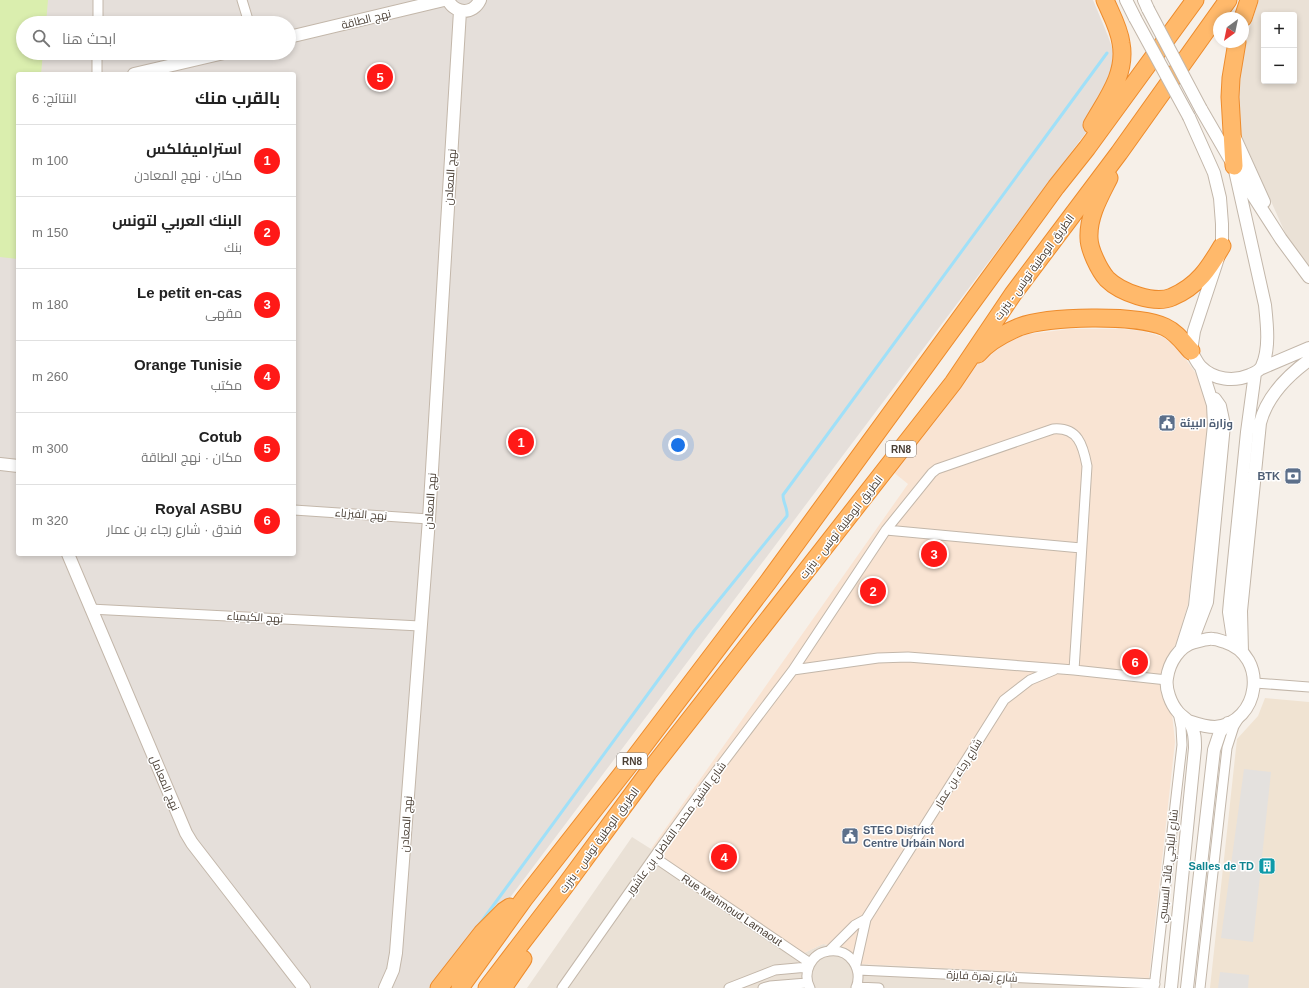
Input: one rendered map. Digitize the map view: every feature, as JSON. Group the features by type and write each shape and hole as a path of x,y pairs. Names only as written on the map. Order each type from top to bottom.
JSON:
{"highway":[{"path":"1056,187 1114,87 1121,68 1122,44 1116,24 1105,0"},
{"name":"الطريق الوطنية تونس - بنزرت","path":"487,988 562,890 648,773 953,383 1013,294 1119,152 1228,0"},
{"path":"1245,12 1249,0"},
{"name":"الطريق الوطنية تونس - بنزرت","path":"460,988 524,899 629,765 768,582 1056,187 1087,148 1195,1"},
{"path":"1234,166 1230,98 1231,78 1236,48"},
{"path":"1119,152 1091,217 1089,239 1094,258 1108,279 1122,289 1136,296 1153,299 1171,298 1199,280 1208,270 1222,246"},
{"path":"953,383 966,370 983,348 1002,336 1019,327 1060,319 1124,319 1146,321 1165,327 1177,334 1191,351"},
{"name":"RN8","path":"503,988 546,927 562,890"},
{"path":"439,988 478,938 498,916 524,899"}],"street":[{"path":"98,0 98,16"},
{"path":"242,0 247,16"},
{"name":"نهج الطاقة","path":"296,36 444,0"},
{"path":"448,0 450,5 460,11 471,10 480,0"},
{"path":"1126,0 1189,117 1214,172 1220,198 1222,246 1194,331 1191,351 1201,367 1213,405 1214,425 1212,452 1195,606 1181,650 1171,663 1167,680 1169,697 1178,712 1192,726 1195,736 1171,988"},
{"path":"1146,4 1201,108 1234,166 1281,239 1309,278"},
{"name":"نهج المعادن","path":"385,988 393,970 396,954 429,519 460,11"},
{"path":"97,60 97,72"},
{"path":"143,72 194,60"},
{"path":"1232,131 1281,239"},
{"path":"1200,988 1227,748 1234,726 1251,701 1255,683 1252,666 1238,648 1229,612 1247,432 1258,370 1267,342 1267,326 1265,305 1234,166"},
{"path":"1201,367 1213,375 1228,379 1244,378 1258,370 1309,348"},
{"path":"1238,648 1260,423 1266,407 1278,388 1289,376 1309,360"},
{"path":"1192,643 1206,602 1224,425 1220,406 1209,390"},
{"name":"شارع الشيخ محمد الفاضل بن عاشور","path":"562,988 654,856 793,670 886,530 932,473 937,469 1052,429 1062,428 1071,432 1078,439 1084,448 1087,466 1074,670"},
{"path":"0,464 16,466"},
{"name":"نهج الفيزياء","path":"296,510 429,519"},
{"path":"886,530 1081,548"},
{"name":"نهج المعامل","path":"69,556 186,833 192,843 304,988"},
{"name":"نهج الكيمياء","path":"90,609 420,626"},
{"path":"1181,650 1192,643 1213,639 1238,648"},
{"path":"793,670 878,658 908,657 1074,670 1167,680"},
{"name":"شارع رجاء بن عمار","path":"856,988 859,979 857,967 866,919 1004,700 1030,680 1057,669"},
{"path":"1255,683 1309,687"},
{"name":"شارع الباجي قائد السبسي","path":"1154,986 1182,745 1178,712"},
{"path":"1188,721 1201,726 1215,727 1228,723 1240,716"},
{"path":"1187,988 1214,750 1220,732 1228,723"},
{"name":"Rue Mahmoud Larnaout","path":"654,856 809,965"},
{"name":"شارع رجاء بن عمار","path":"809,965 815,957 829,950 855,925 866,919"},
{"path":"829,950 840,951 849,956 857,967"},
{"path":"729,988 775,970 809,965 806,975 808,985 770,986 763,988"},
{"name":"شارع زهرة فايزة","path":"857,967 1154,986"},
{"path":"1006,977 1006,988"},
{"path":"856,988 879,988"}],"shaded area":[{"path":"0,0 1093,0 1108,36 1124,82 442,988 0,988"},
{"path":"1259,0 1309,0 1309,269 1287,237 1240,132 1236,104 1241,53 1243,48 1249,48 1249,29"},
{"path":"1070,329 1122,329 1142,331 1163,337 1178,348 1199,378 1208,402 1209,422 1188,604 1176,644 1168,656 1162,684 1163,700 1172,713 1175,742 1149,978 861,964 847,948 823,944 804,953 651,849 908,484 892,471 977,361 1014,336"},
{"path":"1265,698 1309,702 1309,988 1210,988 1237,739 1258,716"},
{"path":"1244,769 1271,772 1253,942 1221,938"},
{"path":"632,837 804,953 823,944 847,948 861,964 1149,978 1148,988 527,988"},
{"path":"1220,972 1249,975 1248,988 1218,988"}],"green space":[{"path":"0,0 48,0 47,16 16,16 16,60 42,60 41,72 16,72 16,259 0,257"}],"waterway":[{"path":"479,925 694,631 787,516 783,495 1107,53"}],"place":[{"name":"Cotub","path":"380,77"},
{"name":"وزارة البيئة","path":"1167,423"},
{"name":"استراميفلكس","path":"521,442"},
{"name":"BTK","path":"1293,476"},
{"name":"Le petit en-cas","path":"934,554"},
{"name":"البنك العربي لتونس","path":"873,591"},
{"name":"Royal ASBU","path":"1135,662"},
{"name":"STEG District Centre Urbain Nord","path":"850,836"},
{"name":"Orange Tunisie","path":"724,857"},
{"name":"Salles de TD","path":"1267,866"}]}
